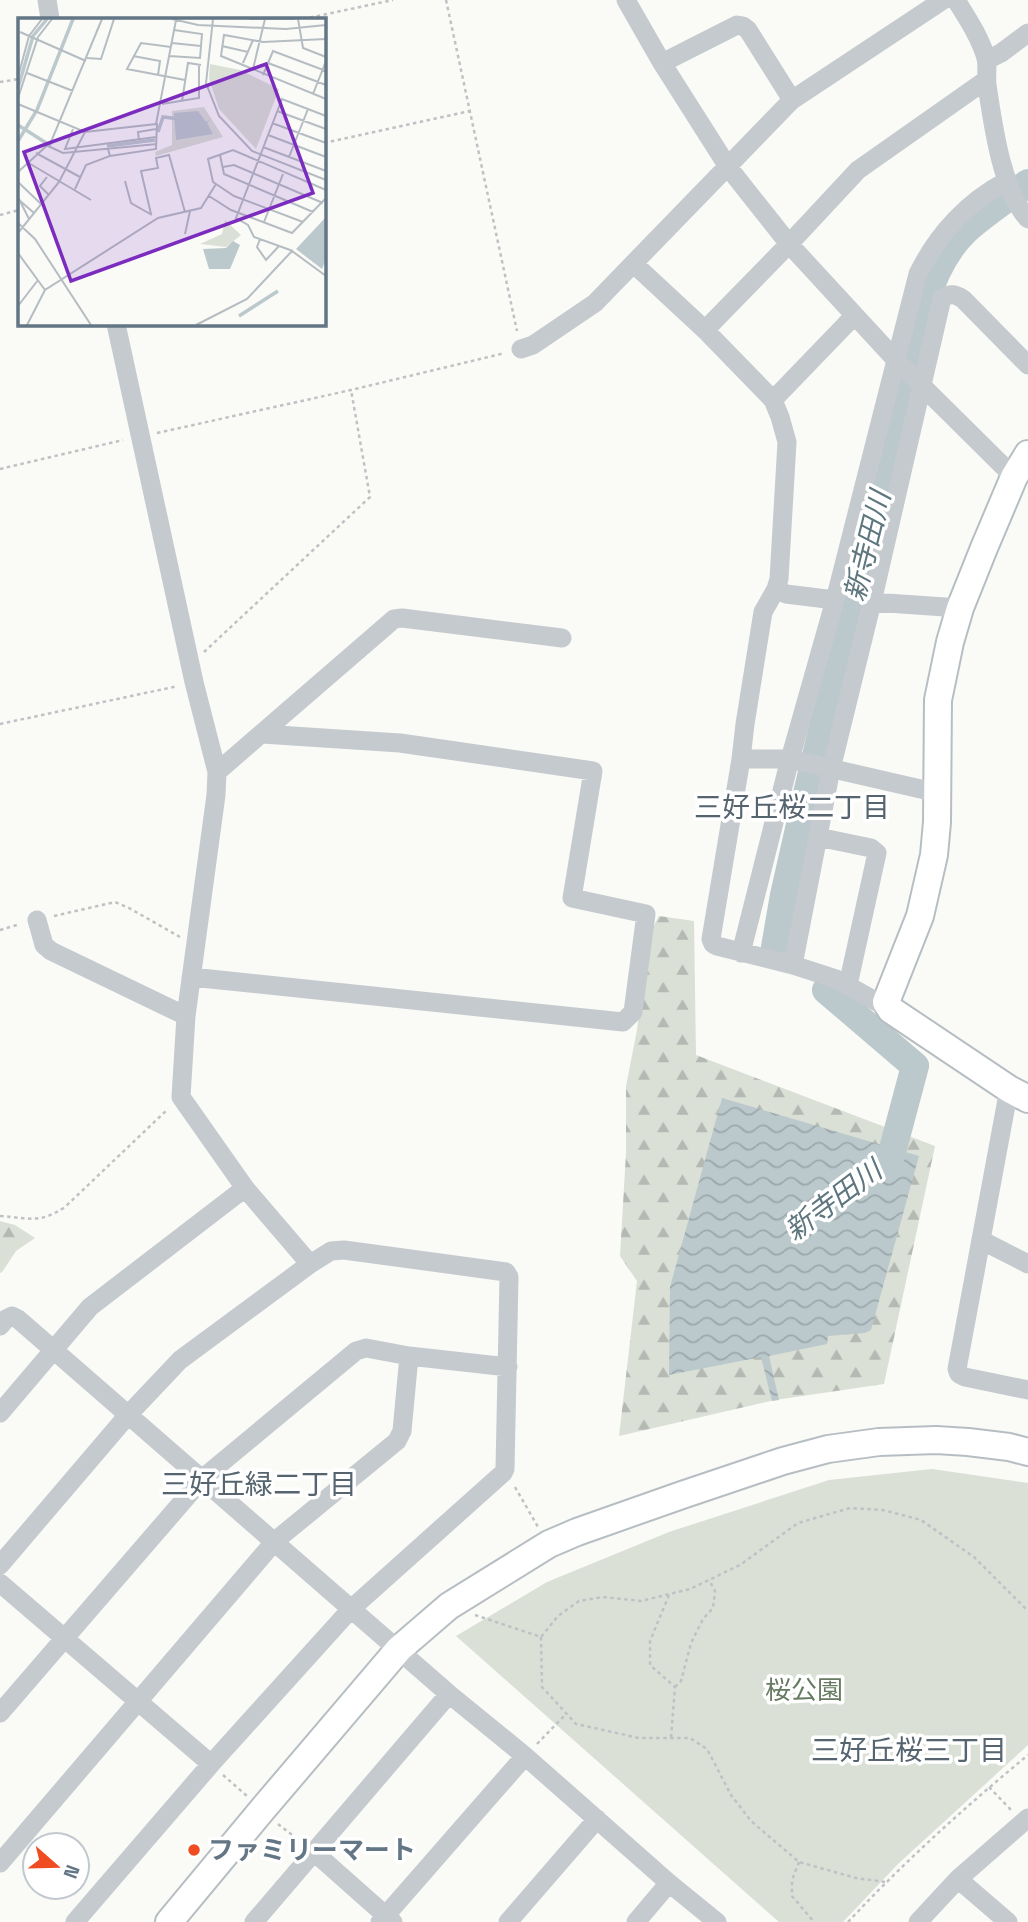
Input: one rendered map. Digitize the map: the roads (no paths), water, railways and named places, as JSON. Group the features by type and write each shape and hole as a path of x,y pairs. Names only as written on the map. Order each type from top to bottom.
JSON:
{"street":[{"path":"47,0 50,18"},
{"path":"626,0 727,167 789,244 895,359 1014,477"},
{"path":"521,349 533,345 595,303 792,100 943,0"},
{"path":"956,0 979,39 987,70 994,135 1008,183 1023,212"},
{"path":"662,63 737,25 743,26 792,100"},
{"path":"705,330 858,170 987,70 1001,53 1028,33"},
{"path":"741,953 918,274 926,258 958,217 994,188 1008,183"},
{"path":"634,264 705,330 773,400 787,442 779,579 763,612 710,936 713,944 793,965 848,985 888,1008 1018,1094 981,1240 958,1371 965,1377 1028,1390"},
{"path":"793,965 831,769 942,298 955,294 963,299 1028,365"},
{"path":"773,400 854,316"},
{"path":"116,326 217,772 186,1016 181,1097 245,1188 310,1264"},
{"path":"888,1008 887,998 909,948 928,886 935,844 938,700 942,678 960,608 1014,477 1028,454"},
{"path":"776,590 786,594 835,600"},
{"path":"872,601 960,608"},
{"path":"217,772 394,619 562,638"},
{"path":"191,977 623,1022 633,1012 646,914 572,898 593,771 400,743 261,734"},
{"path":"741,759 790,759 938,793"},
{"path":"818,837 871,848 877,853 848,985"},
{"path":"37,920 44,945 51,951 186,1016"},
{"path":"0,1413 90,1307 245,1188"},
{"path":"981,1240 1028,1264"},
{"path":"0,1565 128,1415 180,1360 331,1251 344,1250 506,1272 509,1277 505,1469 499,1478 351,1609 211,1764 75,1922"},
{"path":"0,1326 12,1316 18,1319 449,1694 717,1922"},
{"path":"0,1713 203,1478 356,1351 366,1348 409,1356 508,1367"},
{"path":"0,1863 275,1541 397,1441 402,1431 409,1356"},
{"path":"169,1922 399,1649 449,1606 549,1544 783,1461 852,1445 906,1440 968,1442 1028,1452"},
{"path":"0,1583 211,1764"},
{"path":"254,1922 449,1694"},
{"path":"314,1852 386,1920 524,1756"},
{"path":"509,1922 597,1819"},
{"path":"918,1922 958,1879 1026,1823"},
{"path":"958,1879 1008,1922"},
{"path":"636,1922 669,1883"}],"water":[{"path":"722,1098 919,1156 871,1330 865,1333 828,1336 827,1344 769,1356 779,1400 772,1401 761,1357 669,1375 670,1287"}],"waterway":[{"name":"新寺田川","path":"775,947 808,789 927,296 940,265 958,238 1028,183"},
{"name":"新寺田川","path":"826,990 915,1066 891,1156 869,1173"}],"place":[{"name":"ファミリーマート","path":"194,1850"}],"district":[{"name":"三好丘桜二丁目","path":"792,807"},
{"name":"三好丘緑二丁目","path":"259,1484"},
{"name":"三好丘桜三丁目","path":"909,1750"}],"park label":[{"name":"桜公園","path":"804,1690"}]}
